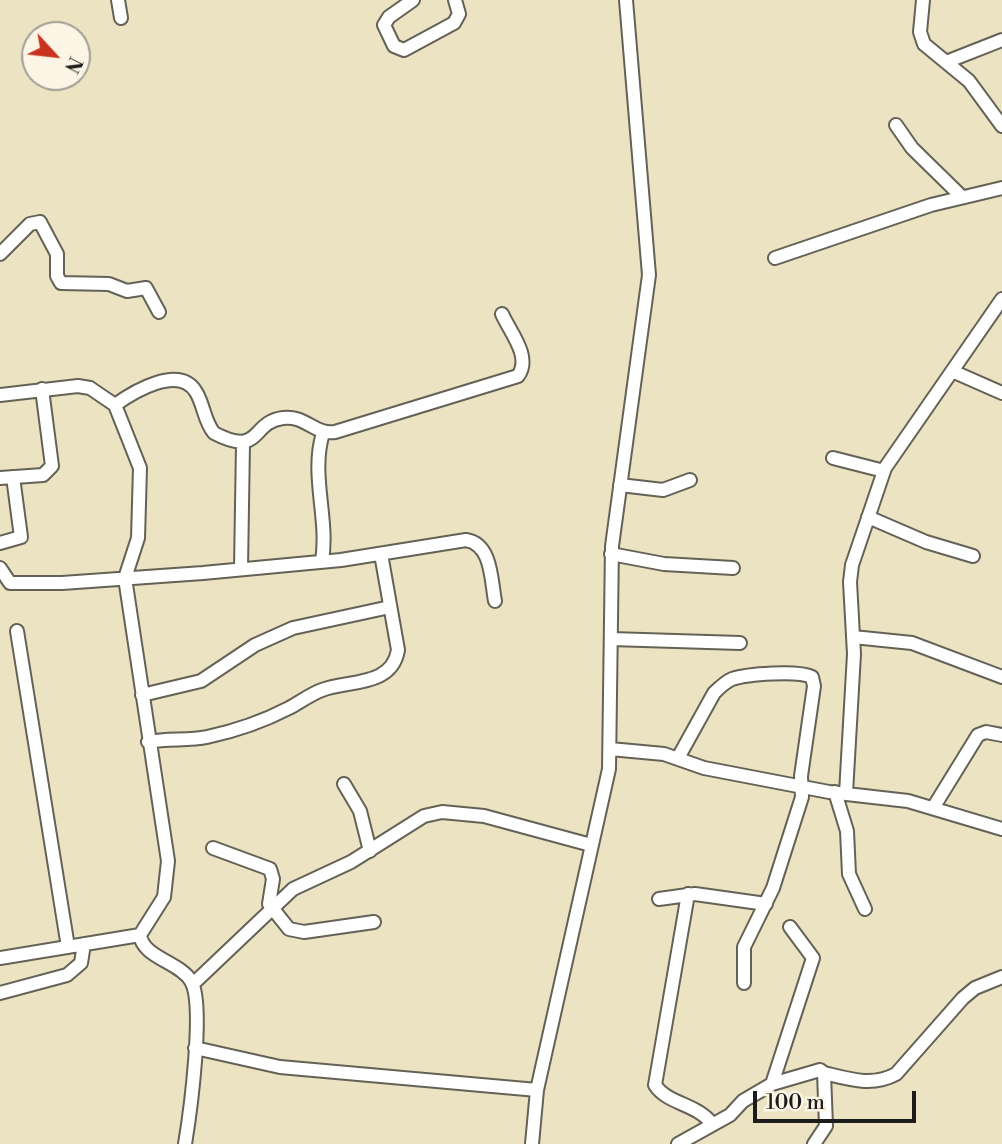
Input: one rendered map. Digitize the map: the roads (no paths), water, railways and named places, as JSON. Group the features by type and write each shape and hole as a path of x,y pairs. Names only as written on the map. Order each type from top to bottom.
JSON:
{"street":[{"path":"118,0 121,18"},
{"path":"413,0 389,17 384,24 394,46 404,50 454,23 459,14 455,0"},
{"path":"532,1144 537,1090 609,769 611,554 649,275 626,0"},
{"path":"923,0 920,38 969,81 1002,126"},
{"path":"946,62 1002,40"},
{"path":"896,125 912,148 962,197"},
{"path":"775,258 962,197 1002,188"},
{"path":"0,254 30,224 40,222 57,254 57,276 61,283 109,284 127,291 146,288 159,312"},
{"path":"865,909 849,874 847,831 841,793 853,637 850,582 884,471 1002,299"},
{"path":"243,443 270,422 283,418 303,419 323,433 335,432 518,376 522,366 520,348 502,314"},
{"path":"952,371 1002,393"},
{"path":"116,405 134,391 161,382 187,384 196,393 214,433 243,443"},
{"path":"0,395 67,386 90,388 116,405 140,468 138,538 125,578 168,861 164,897 140,935 0,958"},
{"path":"0,543 21,537 7,477 43,475 52,466 42,389"},
{"path":"322,562 325,540 317,460 323,433"},
{"path":"241,569 243,443"},
{"path":"833,458 884,471"},
{"path":"620,485 663,491 676,483 690,480"},
{"path":"868,517 926,542 973,556"},
{"path":"0,568 10,583 21,585 322,562 475,542 485,551 495,601"},
{"path":"148,742 208,737 232,730 272,716 326,688 364,681 384,673 397,657 398,650 381,554"},
{"path":"611,554 664,564 733,568"},
{"path":"142,695 201,681 255,645 293,628 390,607"},
{"path":"17,631 68,947"},
{"path":"853,637 912,643 1002,677"},
{"path":"611,639 740,643"},
{"path":"678,758 714,693 723,685 745,677 807,674 812,677 814,686 801,776 803,787 766,904 744,947 744,983"},
{"path":"933,808 978,734 986,732 1002,735"},
{"path":"610,749 664,754 704,768 803,787 894,798 1002,829"},
{"path":"344,784 360,811 370,851"},
{"path":"193,984 271,908 302,883 370,851 416,820 442,812 484,816 591,845"},
{"path":"213,848 270,869 273,874 269,899 271,908 283,925 297,932 374,922"},
{"path":"659,899 688,894 766,904"},
{"path":"688,894 654,1085 660,1092 699,1110 712,1124"},
{"path":"772,1084 813,958 790,927"},
{"path":"140,935 144,946 184,972 193,984 195,1048 185,1144"},
{"path":"0,993 68,975 81,963 83,944"},
{"path":"678,1144 772,1084 806,1072 820,1070 865,1082 882,1082 909,1061 963,998 975,988 1002,977"},
{"path":"195,1048 280,1067 537,1090"},
{"path":"814,1144 825,1126 824,1073"}]}
